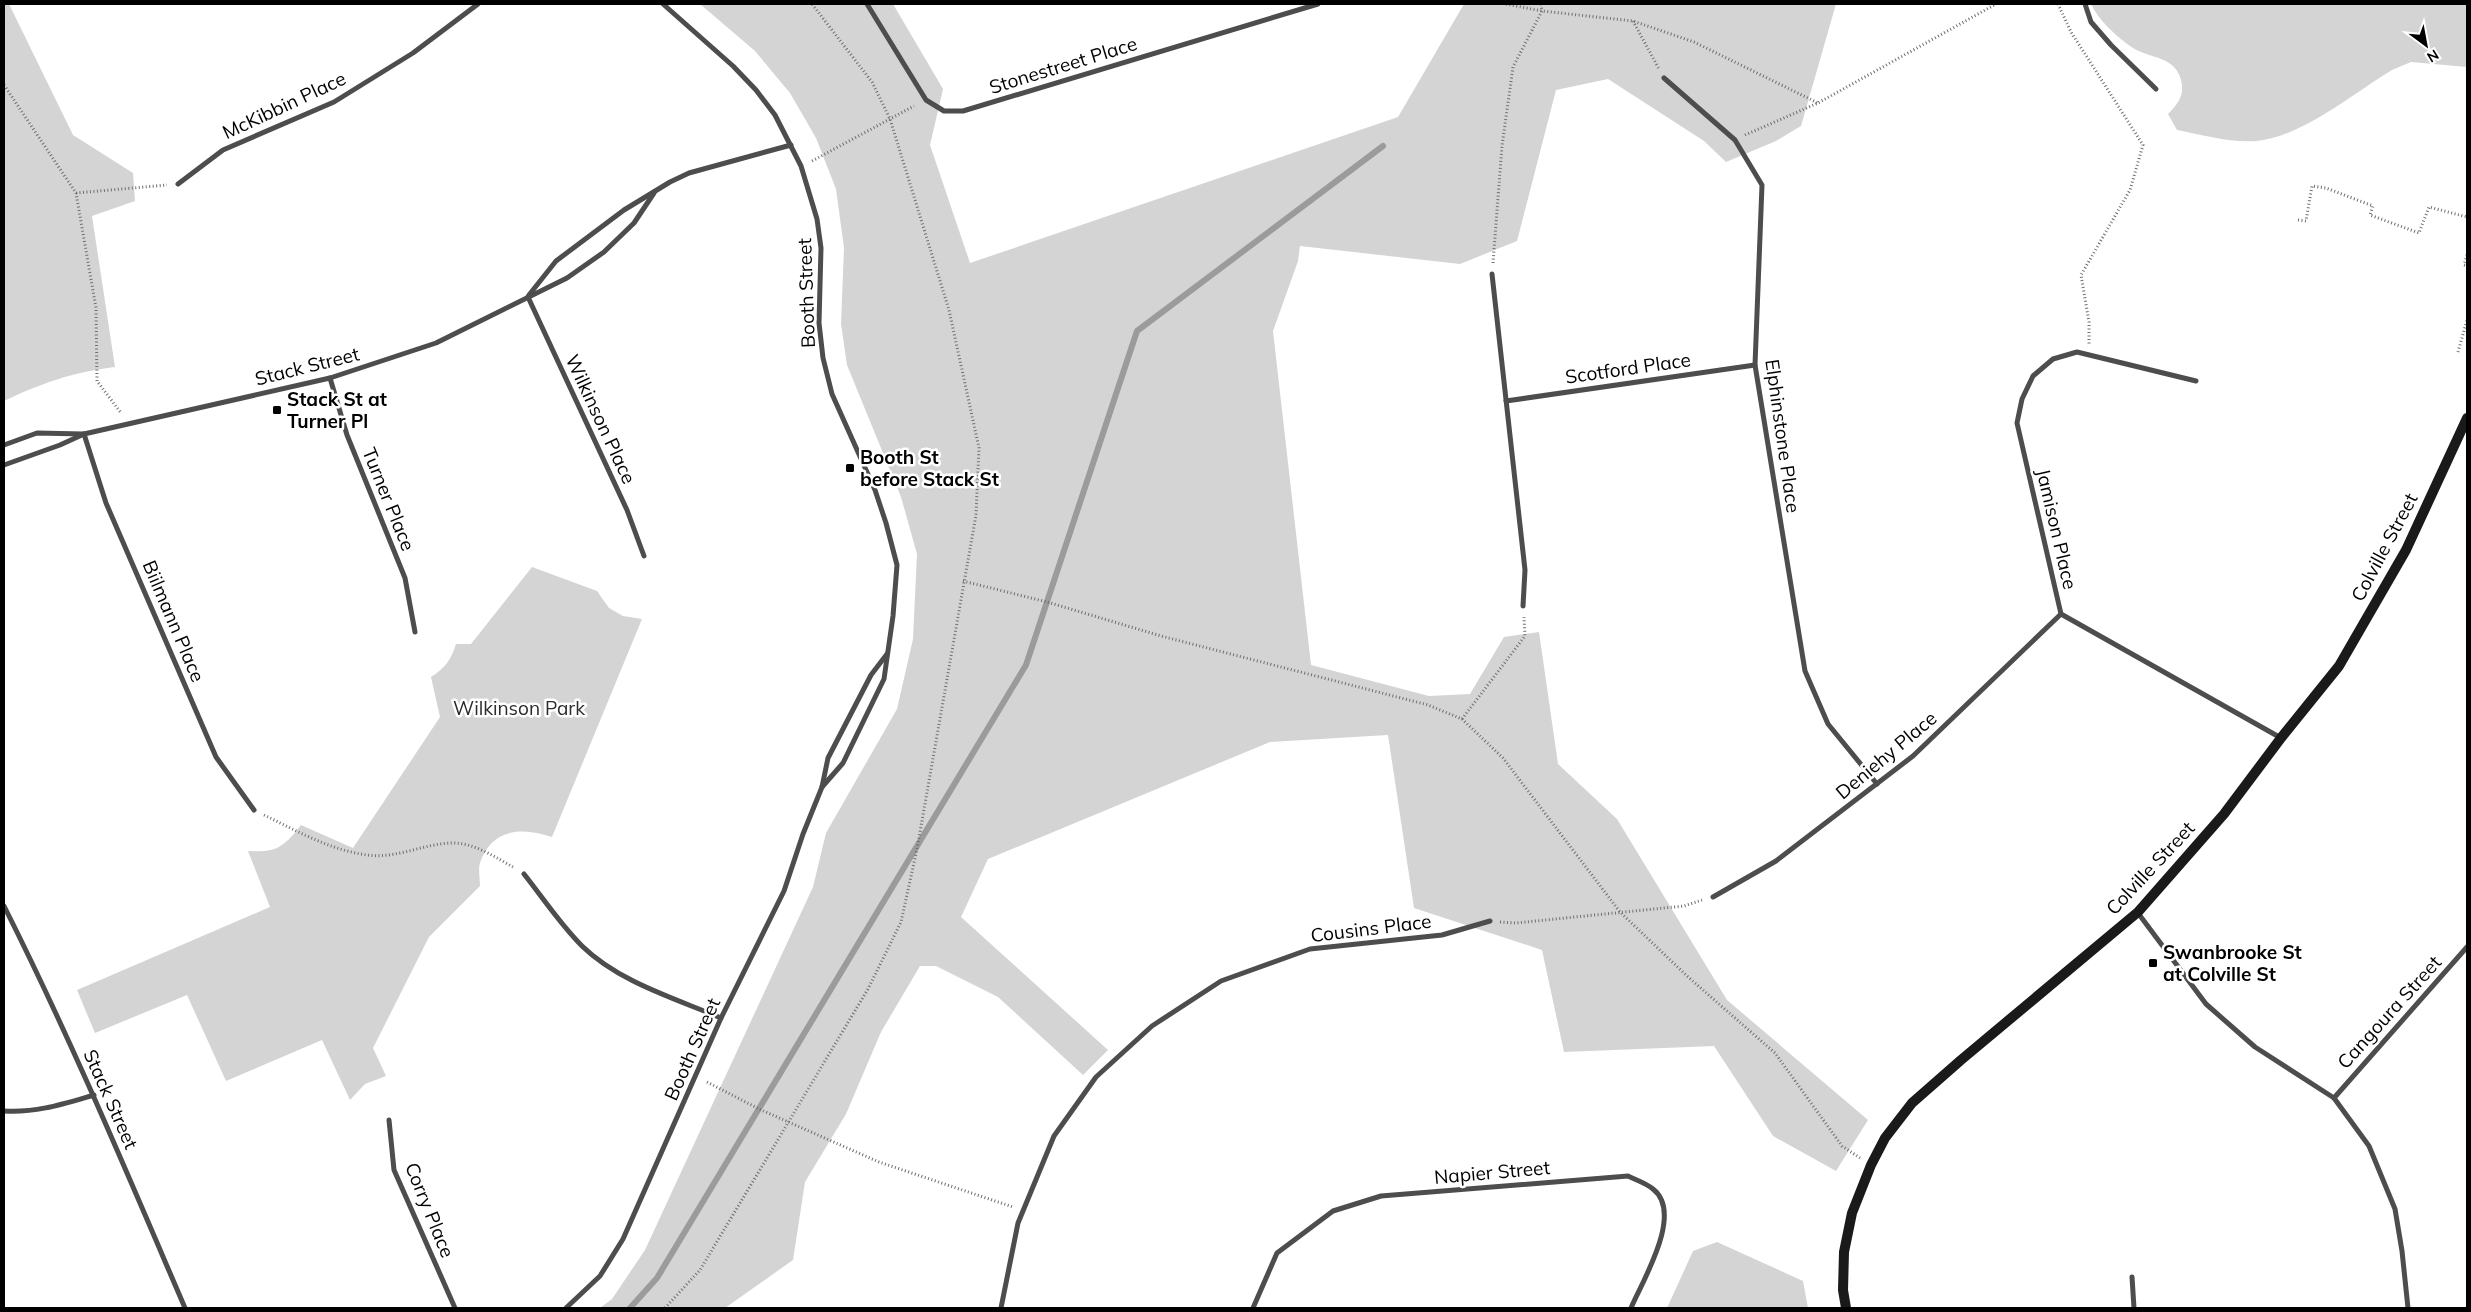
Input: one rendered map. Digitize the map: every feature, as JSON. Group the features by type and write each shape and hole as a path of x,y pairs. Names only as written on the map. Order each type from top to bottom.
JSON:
{"street":[{"name":"McKibbin Place","path":"178,184 222,150 334,102 413,54 478,4"},
{"name":"Booth Street","path":"663,4 733,66 756,90 775,116 801,166 811,193 821,248 820,323 823,358 832,394 875,490 886,523 896,565 893,616 884,680 843,763 822,787"},
{"path":"867,4 926,100"},
{"name":"Stonestreet Place","path":"926,100 944,111 963,111 1318,4"},
{"path":"2085,4 2091,22 2111,45 2156,89"},
{"name":"Elphinstone Place","path":"1664,78 1735,140 1762,185 1755,365 1805,672 1828,724 1877,784"},
{"name":"Stack Street","path":"528,297 556,261 624,210 689,173 791,145"},
{"name":"Stack Street","path":"4,465 60,445 84,434 330,378 436,343 567,278 604,252 634,223 654,193"},
{"path":"1492,274 1525,570 1523,606"},
{"name":"Wilkinson Place","path":"528,297 627,510 644,556"},
{"name":"Jamison Place","path":"2196,381 2077,352 2053,359 2033,376 2022,399 2017,422 2061,614 2281,738"},
{"name":"Scotford Place","path":"1506,401 1755,365"},
{"name":"Turner Place","path":"330,378 346,435 405,578 415,632"},
{"name":"Colville Street","path":"1846,1308 1843,1290 1844,1252 1852,1213 1871,1165 1885,1138 1912,1103 1960,1060 2138,912 2224,814 2281,738 2340,666 2406,550 2467,418"},
{"name":"Stack Street","path":"4,445 37,433 84,434"},
{"name":"Biilmann Place","path":"84,434 106,503 216,757 254,810"},
{"name":"Deniehy Place","path":"1713,897 1776,861 1912,756 2061,614"},
{"name":"Booth Street","path":"566,1308 600,1276 623,1239 721,1018 784,891 802,834 822,787 828,758 871,676 887,654"},
{"path":"524,874 582,946 606,964 633,980 721,1018"},
{"name":"Stack Street","path":"4,906 46,990 94,1095 185,1308"},
{"path":"2138,912 2206,1004 2256,1047 2334,1098 2368,1146 2396,1209 2408,1308"},
{"name":"Cousins Place","path":"1001,1308 1018,1223 1054,1136 1096,1077 1152,1026 1221,981 1310,949 1442,935 1490,921"},
{"name":"Cangoura Street","path":"2334,1098 2467,947"},
{"path":"4,1111 26,1112 55,1107 94,1095"},
{"name":"Corry Place","path":"389,1120 394,1170 455,1308"},
{"name":"Napier Street","path":"1253,1308 1277,1253 1333,1211 1381,1196 1628,1176 1654,1189 1665,1209 1664,1233 1631,1308"},
{"path":"2132,1276 2134,1308"}],"path":[{"path":"665,1308 700,1270 868,989 901,922 917,849 976,515 979,448 948,310 890,119 872,82 812,4"},
{"path":"1506,4 1542,11 1633,21 1694,42 1818,103"},
{"path":"1492,274 1502,146 1513,67 1542,11 1541,4"},
{"path":"1735,140 1818,103 1996,4"},
{"path":"2058,4 2071,32 2143,145 2130,190 2081,275 2089,322 2088,354"},
{"path":"1633,21 1664,78"},
{"path":"4,85 76,193 96,308 97,381 129,424"},
{"path":"801,166 926,100"},
{"path":"76,193 178,184"},
{"path":"2298,220 2306,220 2312,186 2326,188 2373,206 2370,215 2419,233 2429,207 2467,217"},
{"path":"2467,255 2464,266 2467,266"},
{"path":"2458,352 2467,320"},
{"path":"963,581 1047,602 1161,636 1428,704 1462,719 1503,758 1620,912 1687,976 1775,1053 1842,1146 1871,1165"},
{"path":"1462,719 1525,636 1523,606"},
{"path":"254,810 307,837 347,850 369,855 393,854 452,842 473,846 524,874"},
{"path":"1490,921 1516,923 1684,906 1713,897"},
{"path":"695,1076 759,1109 879,1162 1023,1211"}],"green space":[{"path":"4,4 9,4 73,135 133,173 135,201 92,216 115,367 58,379 4,401"},
{"path":"700,4 893,4 943,89 930,145 970,263 1398,117 1464,4 1836,4 1801,126 1776,141 1726,162 1704,141 1608,79 1556,90 1517,241 1460,264 1300,246 1298,261 1273,331 1311,665 1429,696 1470,694 1504,637 1539,632 1558,764 1617,819 1727,1000 1868,1120 1836,1171 1773,1136 1714,1046 1564,1052 1542,950 1414,908 1388,735 1270,742 988,859 961,917 1108,1050 1083,1075 998,997 936,966 920,966 881,1032 846,1114 805,1182 793,1260 725,1308 600,1308 612,1299 645,1250 813,887 826,833 897,709 913,639 917,554 901,497 847,365 841,324 844,248 836,189 816,138 790,93 755,51"},
{"path":"2091,4 2467,4 2467,67 2411,62 2392,70 2309,123 2274,138 2257,141 2237,141 2217,138 2177,130 2168,114 2178,103 2182,90 2181,80 2174,66 2162,59 2133,48 2109,28"},
{"name":"Wilkinson Park","path":"532,567 597,591 609,608 623,616 642,619 552,837 530,832 509,833 492,843 485,851 480,863 480,886 429,937 373,1048 386,1076 365,1084 350,1100 322,1040 226,1081 187,995 95,1033 77,990 270,907 248,851 266,851 279,847 301,825 353,848 440,717 431,677 447,663 456,644 471,644"},
{"path":"1717,1242 1803,1281 1808,1308 1667,1308 1693,1251"}],"waterway":[{"path":"630,1308 657,1278 1026,665 1137,331 1383,146"}],"place":[{"name":"Stack St at Turner Pl","path":"277,410"},
{"name":"Booth St before Stack St","path":"850,468"},
{"name":"Swanbrooke St at Colville St","path":"2153,963"}]}
